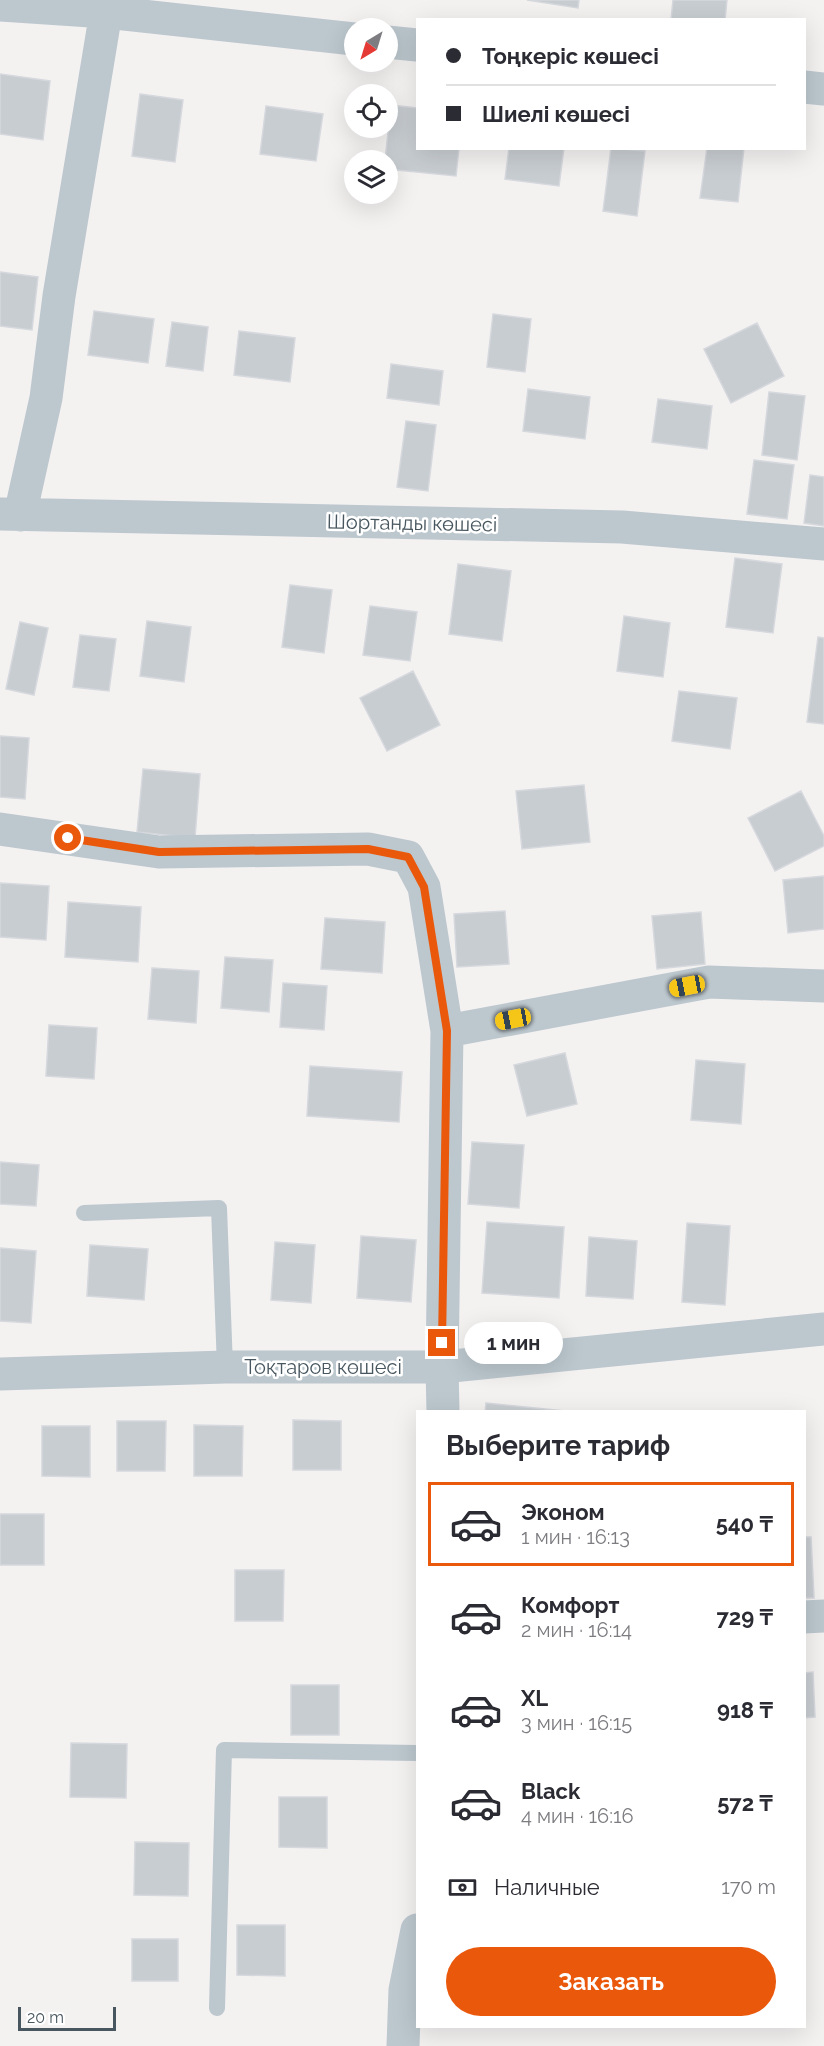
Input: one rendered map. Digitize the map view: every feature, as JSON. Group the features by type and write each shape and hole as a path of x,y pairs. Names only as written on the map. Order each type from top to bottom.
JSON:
{"street":[{"path":"0,5 106,12 344,38"},
{"path":"10,515 46,398 59,296 106,12"},
{"path":"398,43 416,45"},
{"path":"806,87 824,89"},
{"name":"Шортанды көшесі","path":"10,515 622,527 824,544"},
{"path":"0,829 159,852 368,849 408,857 424,887 447,1031 443,1410"},
{"path":"447,1031 709,982 824,986"},
{"name":"Тоқтаров көшесі","path":"0,1374 225,1367 442,1367 824,1329"},
{"path":"806,1617 824,1616"},
{"path":"403,2046 405,1990 416,1935"}],"lane":[{"path":"84,1213 219,1208 225,1367"},
{"path":"217,2008 224,1750 416,1753"}],"building":[{"path":"527,0 579,0 578,8"},
{"path":"673,0 727,0 725,18 671,18"},
{"path":"0,74 50,81 43,140 0,134"},
{"path":"140,94 183,100 175,162 132,156"},
{"path":"266,106 323,114 316,161 260,154"},
{"path":"398,106 416,108 416,150 459,150 456,176 398,170 398,150 386,150 387,138 398,138"},
{"path":"509,150 564,150 559,186 505,179"},
{"path":"611,150 645,151 637,216 603,211"},
{"path":"707,150 744,150 738,202 700,198"},
{"path":"0,272 38,277 32,330 0,326"},
{"path":"94,311 154,319 148,363 88,355"},
{"path":"493,314 531,319 525,372 487,367"},
{"path":"172,322 208,327 203,371 166,366"},
{"path":"757,323 784,376 731,403 704,349"},
{"path":"239,331 295,338 290,382 234,375"},
{"path":"391,364 443,371 439,405 387,398"},
{"path":"528,389 590,397 585,439 523,431"},
{"path":"769,392 805,396 797,460 762,455"},
{"path":"658,399 712,406 707,449 652,442"},
{"path":"406,421 436,425 428,491 397,487"},
{"path":"754,460 794,465 787,519 747,514"},
{"path":"810,475 824,477 824,526 804,523"},
{"path":"735,558 782,564 773,633 726,627"},
{"path":"458,564 511,571 502,641 449,634"},
{"path":"290,585 332,590 324,653 282,647"},
{"path":"370,606 417,612 410,661 363,655"},
{"path":"624,616 670,623 663,677 617,671"},
{"path":"147,621 191,627 184,682 140,676"},
{"path":"20,622 48,628 34,695 6,689"},
{"path":"80,635 116,639 109,691 73,687"},
{"path":"818,637 824,638 824,724 807,722"},
{"path":"413,671 440,725 387,751 360,698"},
{"path":"679,691 737,698 730,749 672,741"},
{"path":"0,736 29,738 25,799 0,797"},
{"path":"143,769 200,774 195,838 137,832"},
{"path":"584,785 590,842 522,849 516,791"},
{"path":"801,791 824,836 824,846 775,871 748,818"},
{"path":"824,876 824,929 788,933 783,880"},
{"path":"0,883 49,886 46,940 0,937"},
{"path":"68,902 141,907 138,962 65,957"},
{"path":"505,911 509,964 457,967 454,914"},
{"path":"701,912 705,964 657,969 652,916"},
{"path":"325,918 385,922 382,973 321,969"},
{"path":"225,957 273,960 269,1012 221,1008"},
{"path":"152,968 199,971 196,1023 148,1019"},
{"path":"283,983 327,986 324,1030 280,1027"},
{"path":"49,1025 97,1028 94,1079 46,1076"},
{"path":"565,1053 577,1104 527,1116 514,1065"},
{"path":"696,1060 745,1064 741,1124 691,1120"},
{"path":"310,1066 402,1072 399,1122 307,1116"},
{"path":"472,1142 524,1145 519,1208 468,1204"},
{"path":"0,1162 39,1165 36,1206 0,1204"},
{"path":"487,1222 564,1227 559,1298 482,1293"},
{"path":"687,1223 730,1226 725,1305 682,1302"},
{"path":"361,1236 416,1240 411,1302 357,1298"},
{"path":"589,1237 637,1241 633,1299 586,1296"},
{"path":"275,1242 315,1245 311,1303 271,1300"},
{"path":"90,1245 148,1249 144,1300 87,1296"},
{"path":"0,1248 36,1251 31,1323 0,1321"},
{"path":"486,1403 555,1410 485,1410"},
{"path":"293,1420 341,1421 341,1470 293,1470"},
{"path":"117,1421 166,1421 165,1471 117,1471"},
{"path":"194,1425 243,1426 242,1476 194,1476"},
{"path":"42,1426 90,1426 90,1477 42,1476"},
{"path":"0,1514 44,1514 44,1565 0,1565"},
{"path":"806,1537 811,1537 814,1598 806,1598"},
{"path":"235,1570 284,1570 283,1621 235,1621"},
{"path":"813,1672 815,1717 806,1718 806,1673"},
{"path":"291,1685 339,1685 339,1735 291,1735"},
{"path":"71,1743 127,1744 126,1798 70,1797"},
{"path":"279,1797 327,1797 327,1848 279,1847"},
{"path":"135,1842 189,1843 188,1896 134,1895"},
{"path":"237,1925 285,1925 285,1976 237,1975"},
{"path":"132,1939 178,1939 178,1981 132,1981"}],"route":[{"path":"68,838 159,852 368,849 408,857 424,887 447,1031 442,1343"}]}
